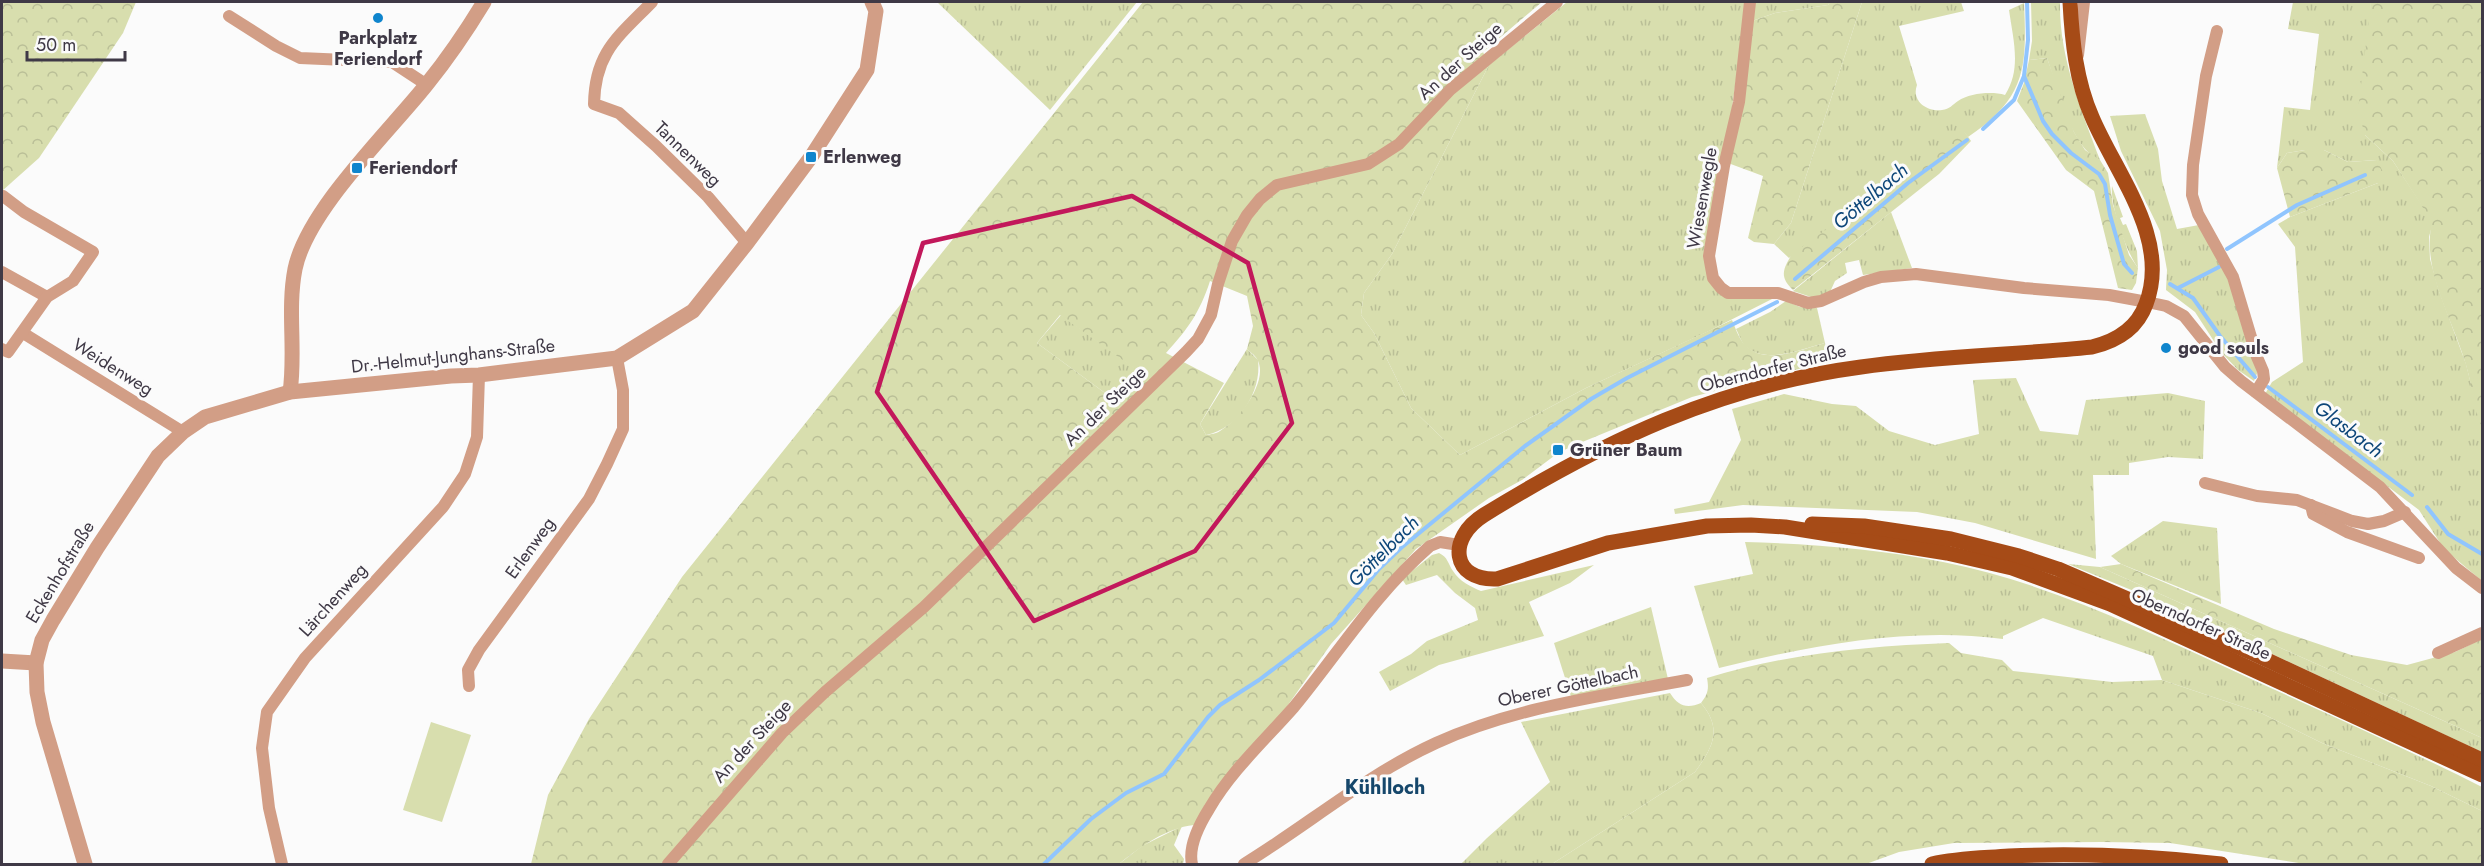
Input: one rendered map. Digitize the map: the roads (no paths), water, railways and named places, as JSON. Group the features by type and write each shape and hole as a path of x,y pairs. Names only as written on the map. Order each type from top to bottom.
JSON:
{"main road":[{"name":"Oberndorfer Straße","path":"2070,2 2077,66 2092,117 2123,179 2150,244 2152,269 2147,302 2143,313 2130,330 2113,340 2092,347 1858,367 1739,393 1639,430 1534,484 1476,520 1462,535 1459,545 1460,557 1467,569 1480,578 1490,579 1511,576 1608,543 1707,526 1750,525 1785,527 1947,553 2045,579 2162,627 2482,775"},
{"name":"Oberndorfer Straße","path":"1785,527 1824,523 1875,527 1982,546 2048,565 2250,652 2482,760"},
{"path":"1932,864 1951,859 2027,855 2097,855 2165,858 2221,864"}],"street":[{"path":"290,392 291,317 295,268 312,226 427,85 464,35 484,2"},
{"name":"Tannenweg","path":"652,2 604,55 594,81 594,104 619,113 656,146 708,197 747,243"},
{"name":"Dr.-Helmut-Junghans-Straße","path":"290,392 479,375 617,358 693,311 811,157 867,70 876,11 872,2"},
{"name":"An der Steige","path":"668,864 782,733 825,692 924,607 1198,339 1211,315 1232,241 1247,215 1260,199 1277,185 1368,164 1399,144 1451,89 1557,2"},
{"name":"Wiesenwegle","path":"1750,2 1739,102 1724,166 1709,256 1713,278 1721,288 1728,292 1778,293 1808,303 1821,301 1881,277 1916,274 2041,290 2109,295 2147,302"},
{"name":"Oberndorfer Straße","path":"2077,66 2084,2"},
{"path":"229,16 276,46 300,58 392,62 427,85"},
{"path":"2217,31 2206,76 2196,141 2192,195 2198,214 2233,277 2263,371 2264,379 2256,392"},
{"path":"2,349 8,352 47,297 73,280 93,252 24,212 3,196"},
{"path":"2,272 47,297"},
{"path":"2147,302 2166,306 2184,316 2225,367 2380,487 2406,512 2456,568 2482,588"},
{"name":"Weidenweg","path":"23,333 183,432"},
{"name":"Erlenweg","path":"470,686 468,670 478,650 589,499 607,464 622,429 623,390 617,358"},
{"name":"Lärchenweg","path":"282,864 269,808 262,748 267,712 305,658 443,507 465,474 477,438 479,375"},
{"name":"Eckenhofstraße","path":"86,864 36,692 36,663 42,640 97,548 158,456 183,432 205,417 290,392"},
{"path":"2205,483 2239,493 2297,500 2352,521 2368,524 2384,521 2406,512"},
{"path":"2312,505 2313,514 2347,532 2419,558"},
{"path":"1192,864 1190,854 1209,808 1295,706 1375,600 1430,546 1440,542 1459,545"},
{"path":"2438,653 2482,633"},
{"path":"2,661 36,663"},
{"name":"Oberer Göttelbach","path":"1244,864 1273,847 1374,776 1436,743 1506,716 1687,680"}],"waterway":[{"name":"Glasbach","path":"2027,2 2028,40 2024,76 2043,121 2052,134 2071,153 2099,174 2105,184 2110,215 2124,264 2132,273"},
{"name":"Göttelbach","path":"1983,129 2014,100 2024,76"},
{"name":"Göttelbach","path":"1795,279 1908,183 1967,140"},
{"path":"2227,249 2297,205 2365,175"},
{"path":"2178,288 2219,267"},
{"name":"Glasbach","path":"2170,284 2193,298 2220,336 2255,377"},
{"name":"Göttelbach","path":"1044,864 1091,819 1126,793 1164,774 1220,705 1259,680 1334,623 1379,569 1401,548 1525,446 1591,399 1627,378 1777,302"},
{"name":"Glasbach","path":"2268,387 2412,495"},
{"name":"Glasbach","path":"2427,507 2448,534 2482,554"}],"place":[{"name":"Parkplatz Feriendorf","path":"378,18"},
{"name":"Erlenweg","path":"811,157"},
{"name":"Feriendorf","path":"357,168"},
{"name":"good souls","path":"2166,348"},
{"name":"Grüner Baum","path":"1558,450"}],"district":[{"name":"Kühlloch","path":"1385,787"}]}
